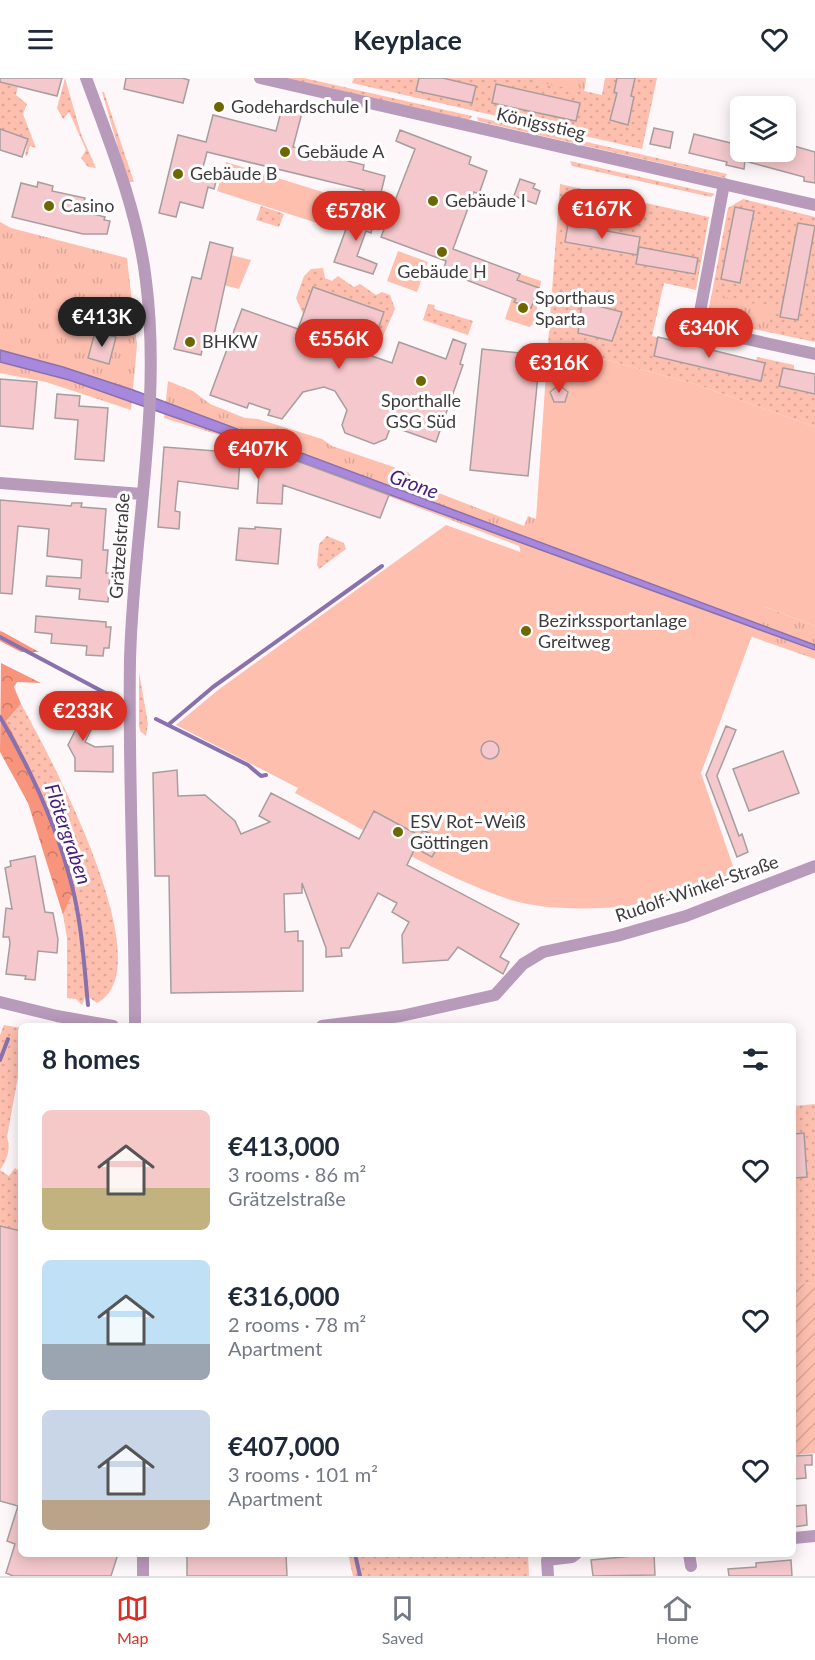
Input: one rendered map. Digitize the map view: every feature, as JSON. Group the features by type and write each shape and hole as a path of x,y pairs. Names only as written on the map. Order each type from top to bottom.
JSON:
{"street":[{"name":"Grätzelstraße","path":"86,78 129,203 142,254 150,322 149,412 130,658 135,1023"},
{"name":"Königsstieg","path":"260,78 815,205"},
{"path":"724,184 697,328 815,354"},
{"path":"0,483 142,494"},
{"name":"Rudolf-Winkel-Straße","path":"346,1023 401,1016 495,995 523,964 543,952 617,936 686,916 815,866"},
{"path":"0,1002 96,1023"},
{"path":"796,1538 815,1536"},
{"path":"143,1557 143,1576"},
{"path":"548,1576 544,1557 572,1557"}],"green space":[{"path":"65,78 81,134 96,168 88,167 81,158 86,150 69,112 63,119 57,108"},
{"path":"284,78 304,78 472,116 469,120"},
{"path":"354,78 586,78 584,91 602,95 605,78 657,78 642,149 352,83"},
{"path":"542,78 586,78 584,91 540,83"},
{"path":"0,82 18,87 16,95 27,104 23,114 36,148 30,146 27,156 25,155 28,139 0,129"},
{"path":"102,92 104,92 134,182 128,182"},
{"path":"477,117 727,174 725,178 478,121"},
{"path":"570,161 715,194 711,197 572,166"},
{"path":"226,162 326,193 317,223 217,191"},
{"path":"560,184 709,217 696,290 664,283 652,336 756,361 757,357 794,365 794,370 815,374 815,427 695,384 548,344"},
{"path":"743,199 815,217 815,342 707,319 728,208"},
{"path":"261,206 284,214 279,227 256,220"},
{"path":"0,222 11,228 127,258 137,346 131,410 46,382 0,373"},
{"path":"398,251 428,262 417,292 387,281"},
{"path":"231,255 251,260 239,289 223,285"},
{"path":"323,268 325,278 332,281 338,276 354,287 360,284 376,295 382,292 390,295 395,309 381,341 374,339 384,312 313,287 303,314 296,298 304,276 311,269"},
{"name":"Sporthaus Sparta","path":"520,274 541,281 535,323 529,327 505,319"},
{"path":"712,294 773,308 767,331 707,319"},
{"path":"428,304 435,305 434,309 473,321 468,335 423,320"},
{"name":"Bezirkssportanlage Greitweg","path":"548,344 695,384 815,427 815,626 763,606 701,773 736,875 684,894 650,903 609,908 565,908 508,899 453,877 400,850 295,793 298,788 176,725 218,690 446,525 520,552 523,535 536,519"},
{"path":"168,381 193,391 210,404 245,418 258,419 322,439 332,446 408,472 418,485 524,526 528,516 815,626 815,659 533,560 521,552 519,546 262,448 164,418"},
{"path":"327,536 344,543 346,549 319,569 317,565 319,544"},
{"path":"0,631 39,652 21,652 0,641"},
{"path":"1,663 41,683 17,682 14,687 21,704 6,721 45,803 75,888 63,915 28,803 0,752"},
{"path":"139,672 148,724 146,736 140,731 139,726"},
{"path":"21,704 75,811 95,859 110,906 118,949 114,982 97,1003 86,995 82,1005 76,999 67,998 67,938 63,915 75,888 6,721"},
{"path":"4,1025 18,1027 18,1076 5,1162 0,1170 0,1035"},
{"path":"815,1104 815,1283 796,1285 796,1106"},
{"path":"15,1168 18,1170 18,1230 0,1226 0,1170 9,1176"},
{"path":"815,1283 815,1453 796,1455 796,1285"},
{"path":"349,1557 528,1557 529,1576 353,1576"}],"shaded area":[{"path":"0,350 63,367 133,390 815,645 815,650 262,448 69,380 0,362"}],"building":[{"path":"0,78 62,78 57,96 0,82"},
{"path":"126,78 189,80 183,103 124,89"},
{"path":"419,78 443,78 476,86 472,103 416,91"},
{"path":"617,78 635,78 631,96 634,97 628,125 610,120 617,93 614,92"},
{"path":"496,84 580,103 576,121 492,103"},
{"path":"283,104 303,109 293,147 364,165 363,170 385,176 380,197 363,192 364,190 207,152 201,175 217,178 214,189 208,187 203,208 180,202 176,217 159,213 178,135 206,142 213,115 276,131"},
{"path":"654,128 673,132 670,148 650,144"},
{"path":"0,129 28,139 22,157 0,150"},
{"path":"400,130 471,157 469,164 487,171 479,194 474,192 453,249 520,274 517,280 539,288 531,308 514,302 516,299 443,271 446,261 381,237 415,149 396,141"},
{"path":"694,134 730,143 730,162 745,162 744,169 726,165 727,162 689,153"},
{"path":"796,147 815,152 815,183 804,181 804,177 749,162 796,162"},
{"path":"520,179 535,184 533,188 540,191 536,204 514,196"},
{"name":"Casino","path":"38,182 53,186 52,191 85,198 82,211 105,217 104,220 110,221 107,234 83,234 12,217 21,183 37,187"},
{"path":"354,207 375,215 371,233 366,231 357,256 377,264 373,274 334,262"},
{"path":"735,207 754,211 740,283 721,279"},
{"path":"798,223 815,226 798,320 780,317"},
{"path":"568,224 640,237 637,255 565,242"},
{"path":"210,242 233,248 214,335 206,333 201,355 174,349 192,277 201,279"},
{"path":"639,247 698,258 695,274 636,264"},
{"path":"313,287 384,312 369,355 392,363 399,342 446,359 453,339 466,344 460,364 463,365 436,442 391,426 386,439 374,444 345,433 342,425 347,410 335,391 324,387 303,392 282,419 268,415 270,410 249,403 247,408 210,395 242,309 298,329"},
{"path":"582,302 622,312 612,341 578,333"},
{"path":"95,332 116,337 109,364 88,358"},
{"path":"658,337 765,363 761,381 654,356"},
{"path":"482,349 540,355 528,476 470,470"},
{"path":"550,351 585,358 582,369 549,361"},
{"path":"783,368 815,374 815,394 779,386"},
{"path":"0,379 37,382 33,429 0,426"},
{"path":"559,385 568,392 565,402 554,402 550,392"},
{"path":"57,394 80,396 79,406 108,408 104,461 75,459 78,420 55,418"},
{"path":"233,446 262,448 389,495 380,518 283,485 282,504 257,503 260,459 240,458 238,489 178,481 175,511 180,512 179,529 158,527 164,447 232,451"},
{"path":"0,500 71,506 72,503 82,503 81,507 106,509 103,550 108,550 106,573 110,573 108,602 79,599 80,589 46,586 47,576 81,578 82,560 47,556 49,529 18,526 12,594 0,593"},
{"path":"255,527 281,529 278,564 236,560 239,528 255,529"},
{"path":"36,616 106,622 106,627 111,627 109,648 104,648 103,656 86,655 87,646 51,643 52,634 35,632"},
{"path":"50,701 94,724 85,742 95,747 113,746 113,772 75,771 75,758 68,745 76,729 44,713"},
{"path":"726,726 736,730 717,776 739,836 742,834 748,852 737,857 706,775"},
{"path":"490,741 496,744 499,750 496,756 490,759 484,756 481,750 484,744"},
{"path":"783,751 799,793 749,811 733,769"},
{"path":"177,770 178,796 205,795 235,821 241,834 270,822 259,816 271,793 359,839 374,811 420,836 423,830 431,834 427,841 438,847 432,857 415,848 407,865 519,924 500,957 509,962 503,974 458,947 448,960 403,963 402,935 409,922 392,912 397,903 378,893 349,948 341,948 342,956 326,957 326,948 302,883 302,893 284,894 285,932 298,931 298,941 303,941 303,991 171,993 169,876 155,876 153,773"},
{"path":"35,856 45,912 53,913 58,939 57,953 38,951 35,980 25,979 26,976 6,974 10,943 9,937 3,937 6,908 12,909 5,868 11,866 10,861"},
{"path":"804,1133 807,1177 796,1178 796,1134"},
{"path":"0,1226 18,1230 18,1506 0,1501"},
{"path":"812,1455 812,1465 805,1465 806,1478 796,1479 796,1456"},
{"path":"806,1505 807,1525 796,1527 796,1506"},
{"path":"18,1506 18,1557 117,1557 111,1576 13,1576 6,1573 15,1544 7,1541"},
{"path":"187,1557 286,1557 287,1576 187,1576"},
{"path":"654,1557 655,1575 593,1576 591,1560"},
{"path":"791,1560 792,1576 729,1576 728,1569 756,1567 756,1563"}],"waterway":[{"path":"156,719 168,725 213,687 382,566"},
{"path":"0,637 111,696"},
{"name":"Flötergraben","path":"0,717 42,799 66,864 78,915 88,1005"},
{"path":"168,725 248,765 261,776 266,775"},
{"name":"Flötergraben","path":"0,1060 8,1039"},
{"path":"356,1557 360,1576"}],"place":[{"name":"Godehardschule I","path":"219,107"},
{"name":"Gebäude A","path":"285,152"},
{"name":"Gebäude B","path":"178,174"},
{"name":"Gebäude I","path":"433,201"},
{"name":"Casino","path":"49,206"},
{"name":"Gebäude H","path":"442,252"},
{"name":"Sporthaus Sparta","path":"523,308"},
{"name":"BHKW","path":"190,342"},
{"name":"Sporthalle GSG Süd","path":"421,381"},
{"name":"Bezirkssportanlage Greitweg","path":"526,631"},
{"name":"ESV Rot–Weìß Göttingen","path":"398,832"}],"water label":[{"name":"Grone","path":"414,484"}]}
